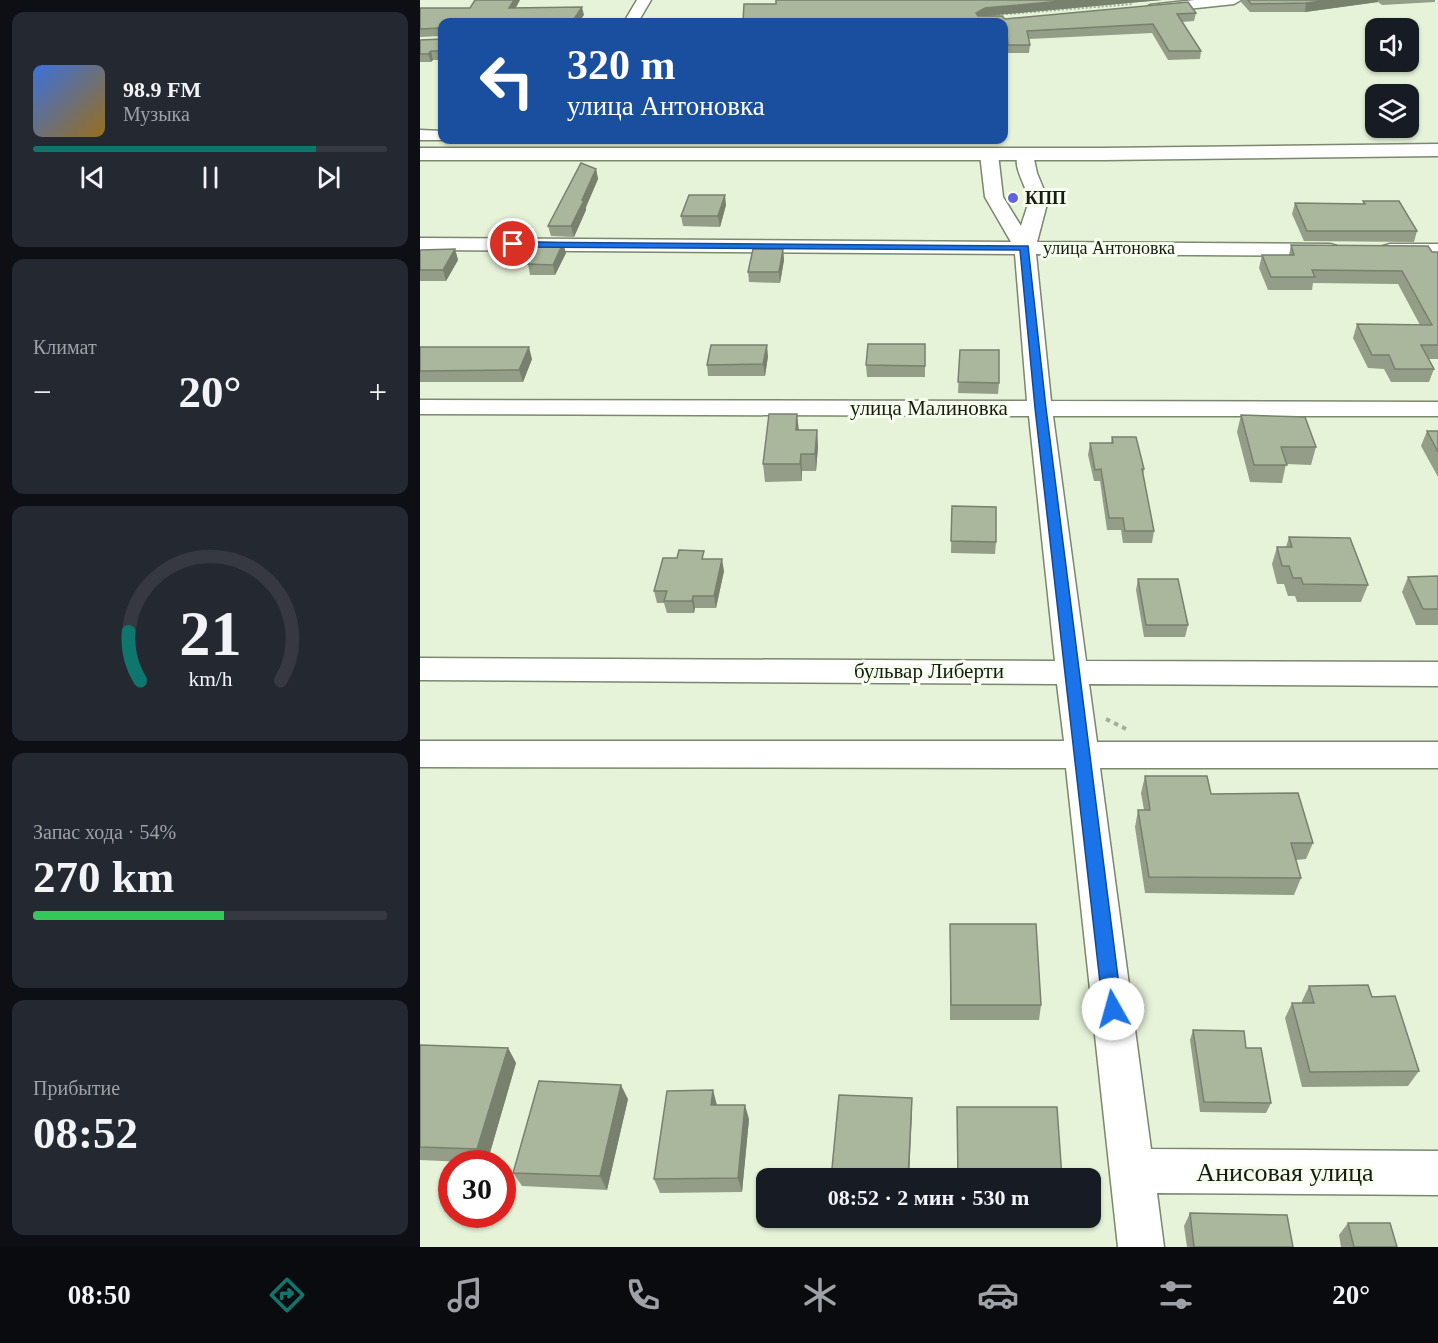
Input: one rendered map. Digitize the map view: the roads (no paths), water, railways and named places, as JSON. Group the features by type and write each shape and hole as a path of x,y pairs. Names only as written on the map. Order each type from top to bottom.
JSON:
{"street":[{"path":"633,18 644,0"},
{"path":"1138,7 1234,0"},
{"path":"420,135 438,136"},
{"path":"420,154 1026,154 1438,150"},
{"path":"989,154 994,197 1025,248"},
{"path":"1026,154 1028,173 1038,200 1025,248 1040,408 1141,1247"},
{"name":"улица Антоновка","path":"420,244 1438,250"},
{"name":"улица Малиновка","path":"420,406 1438,409"},
{"name":"бульвар Либерти","path":"420,669 1438,674"},
{"path":"420,754 1438,755"},
{"name":"Анисовая улица","path":"1132,1171 1438,1173"}],"place":[{"name":"КПП","path":"1013,198"}]}
